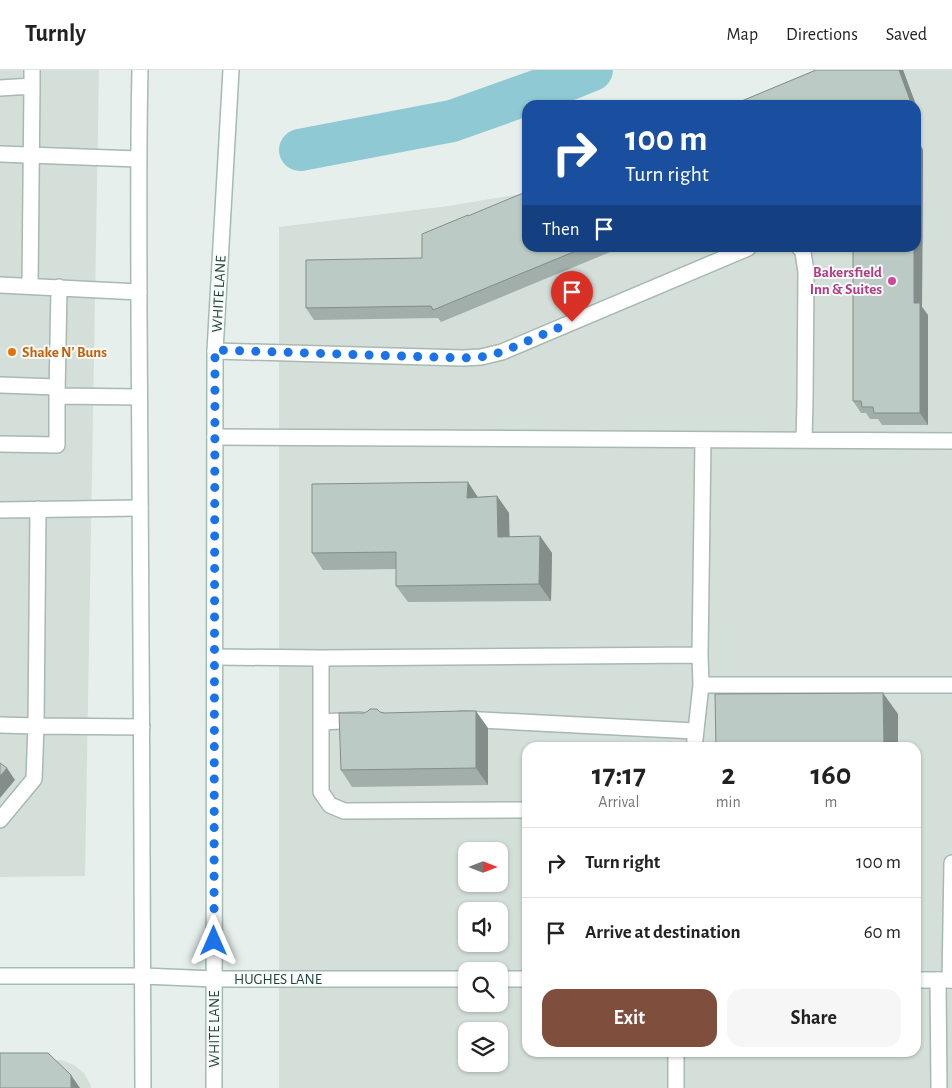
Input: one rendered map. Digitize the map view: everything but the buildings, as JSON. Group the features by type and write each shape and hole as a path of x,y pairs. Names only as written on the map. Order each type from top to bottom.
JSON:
{"main road":[{"path":"30,286 32,70"},
{"path":"140,70 138,159 144,976 143,1088"},
{"name":"WHITE LANE","path":"214,1088 215,350 231,70"},
{"path":"0,88 32,86"},
{"path":"0,154 138,159"},
{"path":"215,350 481,357 502,352 739,252"},
{"path":"803,252 806,272 804,440"},
{"path":"0,285 139,292"},
{"path":"0,444 57,445 59,288"},
{"path":"0,385 57,392 139,397"},
{"path":"215,437 952,441"},
{"path":"694,742 701,685 703,440"},
{"path":"0,510 140,508"},
{"path":"2,812 34,779 38,509"},
{"path":"215,657 700,655"},
{"path":"321,658 321,792 330,805 344,811 522,810"},
{"path":"701,685 952,685"},
{"path":"445,719 474,718 695,731"},
{"path":"321,722 375,720"},
{"path":"0,725 142,727"},
{"path":"939,1088 947,980 952,863"},
{"name":"HUGHES LANE","path":"0,976 458,979"},
{"path":"508,979 522,979"},
{"path":"921,980 947,980"},
{"path":"676,1057 676,1088"}],"shaded area":[{"path":"0,70 99,70 85,876 0,877"},
{"path":"874,70 952,70 952,1088 279,1088 279,227 448,206 522,194 522,252 921,252 921,100 799,100"},
{"path":"0,1059 61,1060 74,1065 84,1073 91,1088 0,1088"}],"waterway":[{"path":"300,150 452,121 592,70"}],"place":[{"name":"Bakersfield Inn & Suites","path":"892,281"},
{"name":"Shake N' Buns","path":"12,352"}],"route":[{"path":"214,941 215,350 481,357 502,352 572,322"}]}
